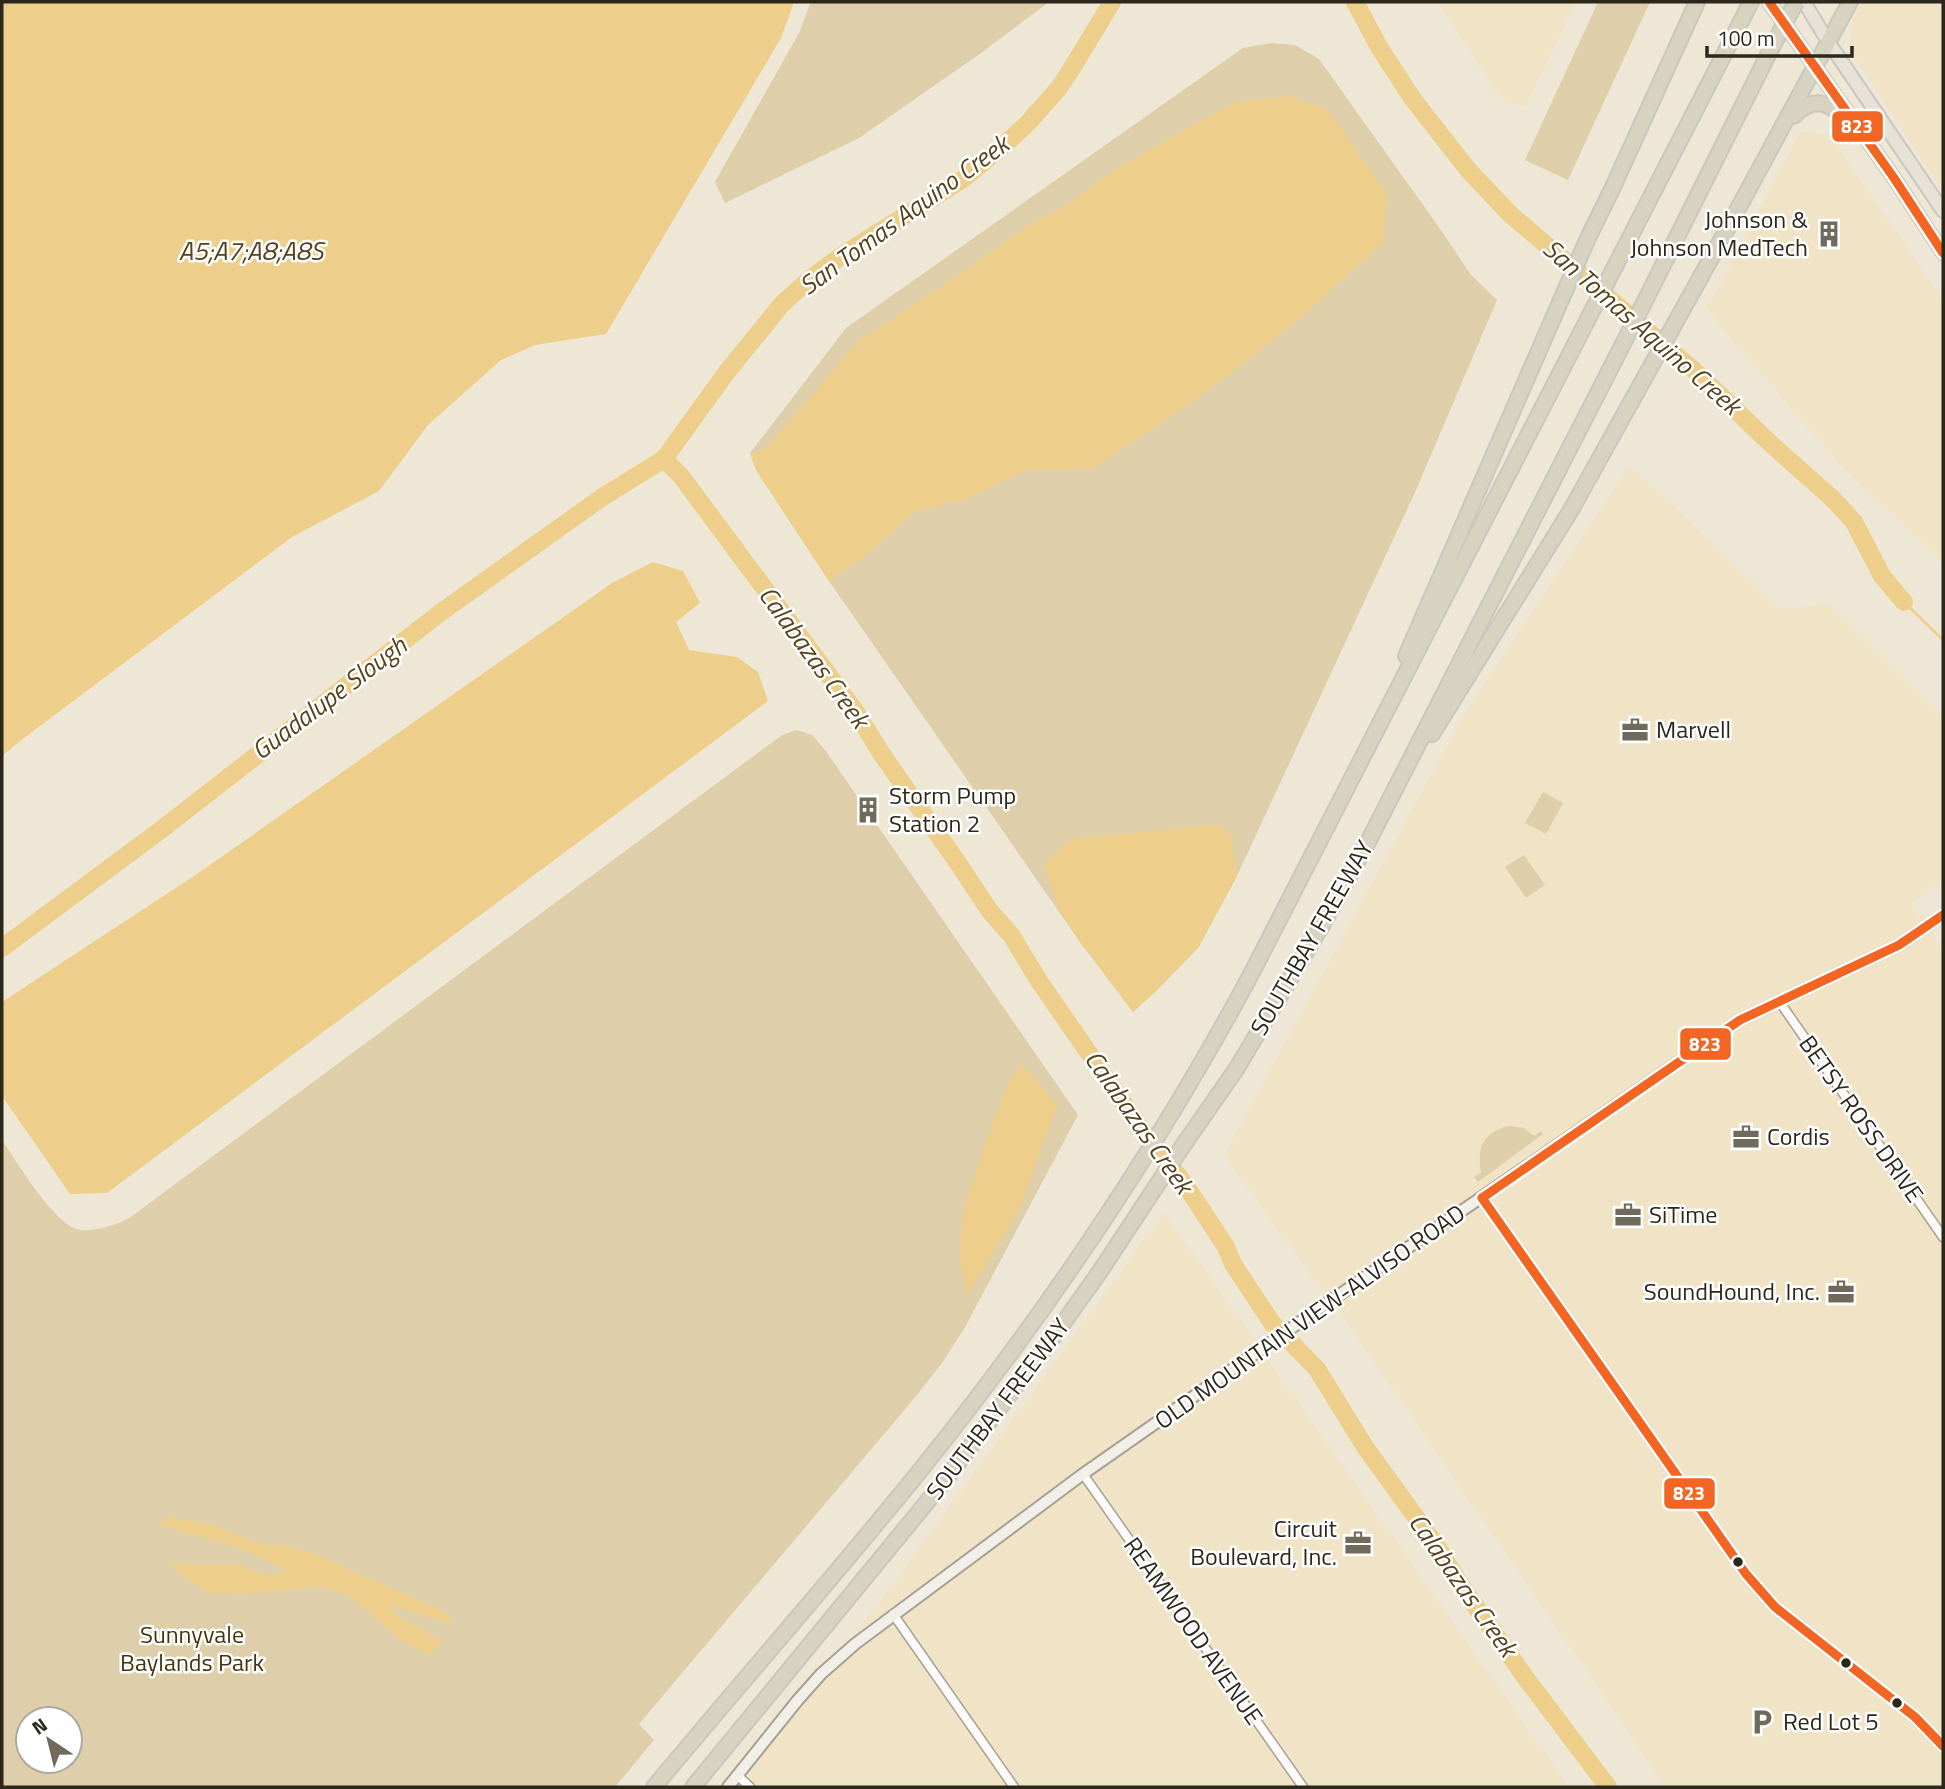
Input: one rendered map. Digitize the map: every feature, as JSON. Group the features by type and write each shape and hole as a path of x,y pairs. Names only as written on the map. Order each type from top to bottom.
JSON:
{"highway":[{"path":"1368,747 1421,618 1551,320 1697,2"},
{"name":"SOUTHBAY FREEWAY","path":"693,1787 937,1490 1000,1409 1101,1270 1237,1068 1367,844 1796,2"},
{"path":"1367,844 1571,510 1850,2"},
{"name":"SOUTHBAY FREEWAY","path":"654,1787 923,1466 978,1395 1079,1257 1166,1124 1248,980 1749,6"},
{"path":"1781,130 1806,105 1818,102 1829,105 1856,126"}],"main road":[{"path":"1769,2 1943,253"},
{"path":"1804,2 1943,211"}],"street":[{"name":"OLD MOUNTAIN VIEW-ALVISO ROAD","path":"727,1787 821,1674 855,1644 1083,1474 1740,1020 1899,945 1943,915"},
{"name":"BETSY ROSS DRIVE","path":"1779,1001 1943,1237"},
{"path":"1482,1198 1746,1574 1775,1607 1915,1717 1943,1746"},
{"name":"REAMWOOD AVENUE","path":"1083,1474 1303,1787"},
{"path":"894,1615 1014,1787"},
{"path":"737,1775 750,1787"}],"shaded area":[{"path":"1437,2 1576,2 1525,107 1503,102"},
{"path":"1862,2 1943,2 1943,192 1852,53 1849,44 1850,24"},
{"path":"1800,132 1829,134 1943,300 1943,563 1840,464 1733,342 1705,305 1715,295"},
{"path":"1630,465 1781,609 1829,604 1943,717 1943,880 1911,904 1943,948 1943,1787 1666,1787 1340,1312 1224,1155 1467,709"},
{"path":"1164,1212 1569,1787 737,1787 894,1583"}],"green space":[{"path":"811,2 1049,2 859,138 725,203 715,182 799,33"},
{"path":"1598,2 1650,2 1568,180 1525,160"},
{"path":"1271,43 1295,45 1319,59 1471,275 1497,300 1416,490 1237,876 1198,948 1133,1012 1080,942 829,581 756,470 750,453 846,328 1243,48"},
{"name":"Sunnyvale Baylands Park","path":"797,730 812,735 825,750 1078,1115 964,1329 942,1363 639,1724 654,1740 615,1787 2,1787 2,1140 48,1205 70,1226 80,1230 92,1230 128,1219 782,735"},
{"path":"1543,792 1563,803 1546,834 1525,823"},
{"path":"1524,855 1545,885 1526,898 1505,867"},
{"path":"1508,1126 1524,1128 1534,1136 1541,1131 1543,1134 1478,1182 1474,1177 1481,1173 1480,1156 1483,1143 1492,1133"}],"water":[{"name":"A5;A7;A8;A8S","path":"2,2 794,2 781,38 606,334 535,345 501,360 428,425 379,491 292,537 2,756"},
{"path":"1289,96 1328,110 1387,194 1383,242 1306,313 1239,367 1169,418 1093,468 1027,470 963,500 915,511 867,554 829,581 756,470 750,453 765,449 858,341 1026,227 1067,205 1121,166 1235,102"},
{"path":"653,562 683,571 700,603 676,622 689,650 737,657 758,672 768,701 107,1193 70,1194 2,1096 2,1002 197,874 612,583"},
{"path":"1216,825 1231,835 1237,876 1198,948 1133,1012 1058,908 1044,864 1072,839"},
{"path":"1022,1064 1057,1105 1019,1210 967,1295 959,1252 963,1213 1008,1083"},
{"path":"171,1517 207,1523 264,1545 285,1545 307,1551 445,1612 454,1624 388,1605 401,1618 442,1641 430,1655 399,1639 349,1596 322,1586 246,1594 208,1593 168,1564 238,1565 266,1575 288,1573 259,1556 157,1524"}],"waterway":[{"name":"Guadalupe Slough","path":"2,948 162,829 440,613 601,498 664,459 726,373 782,304 841,256 963,179 1027,124 1058,89 1112,2"},
{"name":"San Tomas Aquino Creek","path":"1355,2 1379,47 1412,98 1469,171 1511,215 1696,372 1834,500 1854,522 1882,576 1904,602"},
{"name":"Calabazas Creek","path":"664,459 681,476 856,712 881,753 989,910 1011,935 1039,981 1142,1130 1184,1183 1272,1323 1317,1369 1365,1447 1436,1545 1460,1584 1525,1677 1608,1787"},
{"name":"San Tomas Aquino Creek","path":"1904,602 1943,640"}],"transit line":[{"name":"823","path":"1769,2 1894,178 1943,253"},
{"name":"823","path":"1482,1198 1740,1020 1899,945 1943,915"},
{"name":"823","path":"1482,1198 1746,1574 1775,1607 1915,1717 1943,1746"}],"place":[{"name":"Johnson & Johnson MedTech","path":"1829,234"},
{"name":"Marvell","path":"1635,730"},
{"name":"Storm Pump Station 2","path":"868,810"},
{"name":"Cordis","path":"1746,1137"},
{"name":"SiTime","path":"1628,1215"},
{"name":"SoundHound, Inc.","path":"1841,1292"},
{"name":"Circuit Boulevard, Inc.","path":"1358,1543"},
{"name":"Red Lot 5","path":"1762,1722"}]}
